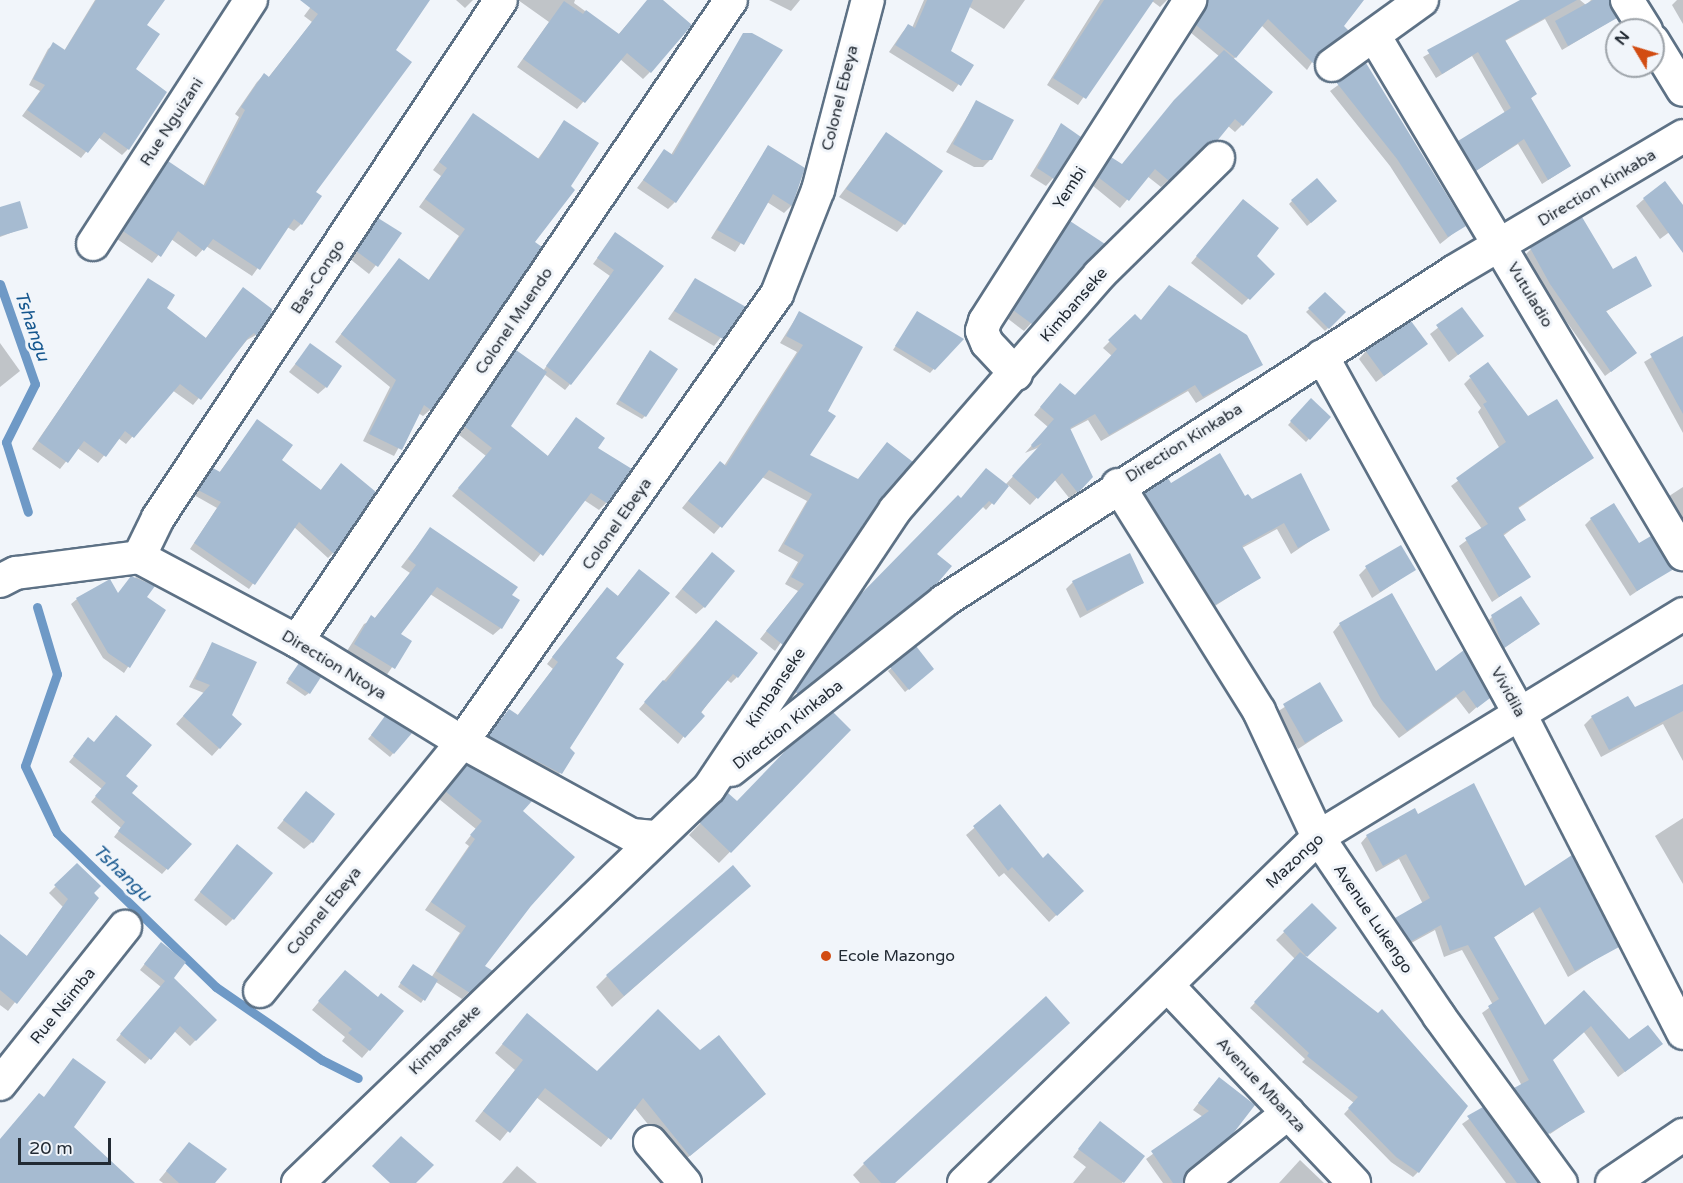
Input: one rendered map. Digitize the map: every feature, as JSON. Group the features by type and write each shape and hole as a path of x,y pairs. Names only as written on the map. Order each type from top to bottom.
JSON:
{"street":[{"name":"Rue Nguizani","path":"93,244 251,0"},
{"name":"Bas-Congo","path":"139,557 158,518 501,0"},
{"name":"Colonel Muendo","path":"297,641 731,0"},
{"name":"Colonel Ebeya","path":"260,991 462,742 777,294 818,190 868,0"},
{"name":"Yembi","path":"1016,374 987,343 982,331 985,321 1190,0"},
{"path":"1332,65 1375,37 1422,0"},
{"path":"1627,0 1638,18"},
{"name":"Vutuladio","path":"1375,37 1683,554"},
{"path":"1665,61 1683,90"},
{"name":"Direction Kinkaba","path":"710,788 944,601 1118,485 1322,356 1500,244 1683,136"},
{"name":"Kimbanseke","path":"298,1183 654,837 675,824 710,788 895,510 1016,374 1099,275 1218,158"},
{"name":"Vividila","path":"1322,356 1521,716 1683,1033"},
{"name":"Avenue Lukengo","path":"1118,485 1259,711 1318,837 1439,1016 1561,1183"},
{"path":"0,581 16,573 139,557"},
{"name":"Direction Ntoya","path":"139,557 297,641 462,742 632,835 654,837"},
{"name":"Mazongo","path":"964,1183 1168,987 1318,837 1521,716 1683,614"},
{"name":"Rue Nsimba","path":"0,1084 125,927"},
{"name":"Avenue Mbanza","path":"1168,987 1354,1183"},
{"path":"1201,1183 1288,1113"},
{"path":"1612,1183 1683,1135"},
{"path":"650,1142 685,1183"}],"building":[{"path":"96,0 165,0 147,25 160,34 136,69 167,92 129,150 104,132 88,153 27,110 45,85 33,79 53,42 65,50"},
{"path":"300,0 430,0 396,50 412,62 316,192 322,196 302,225 294,219 260,270 213,239 204,251 178,231 161,257 123,231 168,161 205,186 245,110 241,107 264,73 269,77 318,14"},
{"path":"647,0 663,0 692,25 651,73 627,53 585,103 523,59 564,1 583,14 586,10 619,34"},
{"path":"927,0 973,0 951,51 974,65 961,86 895,45 908,24 915,28"},
{"path":"1104,0 1154,0 1086,99 1053,78"},
{"path":"1208,0 1364,0 1344,26 1349,31 1321,51 1314,64 1268,19 1236,58 1196,25"},
{"path":"1520,0 1577,0 1505,40 1537,94 1531,98 1571,166 1548,180 1524,139 1476,171 1458,141 1511,108 1478,52 1442,74 1427,50"},
{"path":"1593,0 1609,0 1617,18 1605,18 1605,25 1568,46 1555,21"},
{"path":"743,33 752,33 783,50 676,203 643,180 664,149 673,155"},
{"path":"1224,50 1273,92 1243,126 1235,119 1217,141 1205,145 1169,181 1155,169 1129,201 1098,177 1111,157 1122,164 1174,100"},
{"path":"1366,63 1466,226 1448,237 1397,159 1336,82"},
{"path":"976,100 1014,120 992,160 982,160 953,144"},
{"path":"473,113 539,159 564,120 599,143 571,186 575,190 535,242 542,247 431,410 424,405 402,450 369,434 396,380 341,334 399,258 429,280 465,229 425,199 447,168 439,162"},
{"path":"1061,123 1081,137 1054,179 1037,168"},
{"path":"886,132 943,171 905,225 846,189"},
{"path":"768,145 805,168 792,206 773,194 744,245 717,230"},
{"path":"1317,178 1337,201 1311,223 1291,200"},
{"path":"1665,181 1683,205 1683,253 1643,198"},
{"path":"1243,199 1279,228 1257,256 1275,274 1250,300 1196,256"},
{"path":"20,201 28,228 0,236 0,207"},
{"path":"1582,217 1613,269 1636,256 1652,286 1606,311 1637,353 1611,372 1550,284 1530,248"},
{"path":"378,218 402,233 378,267 356,251"},
{"path":"1070,221 1105,244 1032,324 1013,310"},
{"path":"615,232 664,266 571,385 546,366 614,270 597,258"},
{"path":"148,278 175,295 167,308 206,338 243,287 272,309 271,315 257,336 254,333 248,338 201,400 180,384 134,438 125,431 106,457 84,441 68,463 38,441"},
{"path":"695,278 746,307 723,339 674,311"},
{"path":"1169,285 1247,335 1263,365 1203,397 1195,385 1109,435 1095,414 1070,428 1093,477 1078,493 1062,473 1038,499 1012,476 1042,443 1033,448 1031,445 1054,419 1040,407 1060,383 1075,395 1117,349 1108,340 1135,314 1141,320"},
{"path":"1325,292 1346,312 1329,329 1308,308"},
{"path":"1462,307 1484,336 1458,355 1436,325"},
{"path":"799,311 863,347 828,411 836,416 810,455 858,479 887,442 913,462 880,500 783,645 766,631 804,584 791,577 804,555 784,544 812,494 769,470 722,528 688,501 720,461 726,466 803,345 786,336"},
{"path":"917,311 964,339 935,370 895,346"},
{"path":"1411,321 1428,344 1384,376 1365,350"},
{"path":"1683,336 1683,414 1650,354"},
{"path":"310,343 342,366 327,388 295,364"},
{"path":"516,350 547,372 511,426 548,456 576,417 605,438 598,448 632,469 608,504 591,493 543,556 458,488 492,448 464,426"},
{"path":"650,350 678,369 646,417 619,400"},
{"path":"1488,362 1528,416 1557,399 1594,458 1518,507 1526,520 1503,534 1531,577 1499,597 1465,538 1488,524 1456,478 1506,442 1483,404 1487,402 1469,376"},
{"path":"1311,398 1331,417 1310,440 1290,421"},
{"path":"257,419 293,445 282,460 321,490 341,463 376,492 334,554 299,522 255,585 194,543 221,502 198,490 213,468 220,472"},
{"path":"1220,453 1245,496 1248,494 1252,499 1301,473 1330,530 1298,548 1284,523 1242,546 1261,578 1215,605 1144,493 1168,478 1171,483"},
{"path":"986,468 1009,486 994,505 989,501 937,554 952,566 935,586 798,694 795,691 860,595 958,495 961,498"},
{"path":"1614,503 1639,543 1651,536 1674,569 1637,591 1590,518"},
{"path":"430,527 518,587 512,595 520,600 502,629 437,587 401,634 412,641 395,669 354,644 371,615 375,618 416,565 408,559"},
{"path":"1401,545 1416,570 1380,592 1365,566"},
{"path":"712,552 735,571 705,608 682,589"},
{"path":"1130,553 1144,583 1087,611 1072,581"},
{"path":"639,569 670,593 616,658 624,664 570,748 575,753 562,774 488,736 509,709 518,715 558,662 552,657 607,587 618,596"},
{"path":"131,576 155,586 147,597 166,610 130,668 108,653 76,598 110,579 118,593"},
{"path":"1392,593 1436,671 1464,650 1490,698 1477,708 1464,690 1407,731 1381,699 1339,623"},
{"path":"1521,596 1540,624 1504,648 1491,615"},
{"path":"716,620 758,653 738,678 733,674 701,712 705,716 685,738 644,702 663,680 666,682"},
{"path":"212,642 257,662 232,715 242,724 220,749 183,716 210,685 195,679"},
{"path":"916,646 934,669 909,690 890,667"},
{"path":"299,663 321,677 310,694 288,679"},
{"path":"1320,682 1343,721 1305,743 1283,704"},
{"path":"1683,684 1683,711 1609,750 1591,716 1628,696 1635,707"},
{"path":"833,712 851,730 731,853 699,822 728,793 737,801 788,748"},
{"path":"116,715 152,745 126,776 138,786 132,793 192,844 168,870 118,831 125,822 95,796 106,783 73,756 88,737 94,742"},
{"path":"385,716 412,733 394,754 371,735"},
{"path":"467,765 532,801 523,811 575,857 531,906 485,966 493,971 470,993 436,971 466,926 431,902 475,839 470,835 482,821 445,791"},
{"path":"1474,783 1525,886 1572,855 1619,947 1575,971 1540,907 1494,937 1545,1025 1584,990 1629,1039 1648,1025 1663,1044 1625,1072 1591,1026 1553,1060 1585,1112 1548,1134 1514,1088 1529,1080 1488,1006 1499,999 1468,945 1450,951 1441,925 1410,942 1395,918 1430,898 1406,854 1383,866 1366,835 1415,808 1418,814"},
{"path":"306,791 335,814 313,843 283,820"},
{"path":"1000,804 1043,858 1048,853 1084,891 1057,916 1012,867 1008,871 973,826"},
{"path":"237,844 273,873 234,920 200,892"},
{"path":"77,863 101,886 94,893 99,898 17,1004 0,990 0,934 27,956 68,899 54,885"},
{"path":"733,865 751,886 624,996 606,975"},
{"path":"1312,903 1337,928 1307,957 1283,931"},
{"path":"161,942 186,962 174,978 217,1020 196,1041 180,1026 151,1060 120,1034 165,981 144,964"},
{"path":"1300,952 1378,1013 1382,1009 1468,1106 1419,1173 1396,1157 1348,1108 1358,1097 1307,1056 1309,1053 1254,1002"},
{"path":"413,964 438,980 425,1001 400,983"},
{"path":"345,970 378,997 381,993 404,1011 370,1051 348,1033 352,1029 318,1001"},
{"path":"1046,996 1070,1023 895,1183 881,1183 863,1163"},
{"path":"658,1009 700,1050 719,1035 766,1094 690,1156 643,1098 611,1140 545,1088 510,1133 483,1111 523,1060 502,1044 527,1013 597,1071"},
{"path":"73,1058 106,1082 74,1127 135,1183 0,1183 0,1139 39,1093 44,1097"},
{"path":"1219,1077 1255,1105 1232,1135 1189,1169 1183,1183 1173,1183 1151,1151 1209,1111 1198,1103"},
{"path":"1483,1107 1539,1183 1517,1183 1467,1116"},
{"path":"1100,1121 1145,1156 1124,1183 1078,1149"},
{"path":"401,1136 434,1165 416,1183 390,1183 372,1166"},
{"path":"189,1142 227,1169 215,1183 179,1183 166,1171"}],"waterway":[{"name":"Tshangu","path":"0,284 35,384 6,442 28,512"},
{"name":"Tshangu","path":"37,607 57,674 25,766 57,833 216,987 322,1060 358,1078"}],"place":[{"name":"Ecole Mazongo","path":"826,956"}]}
